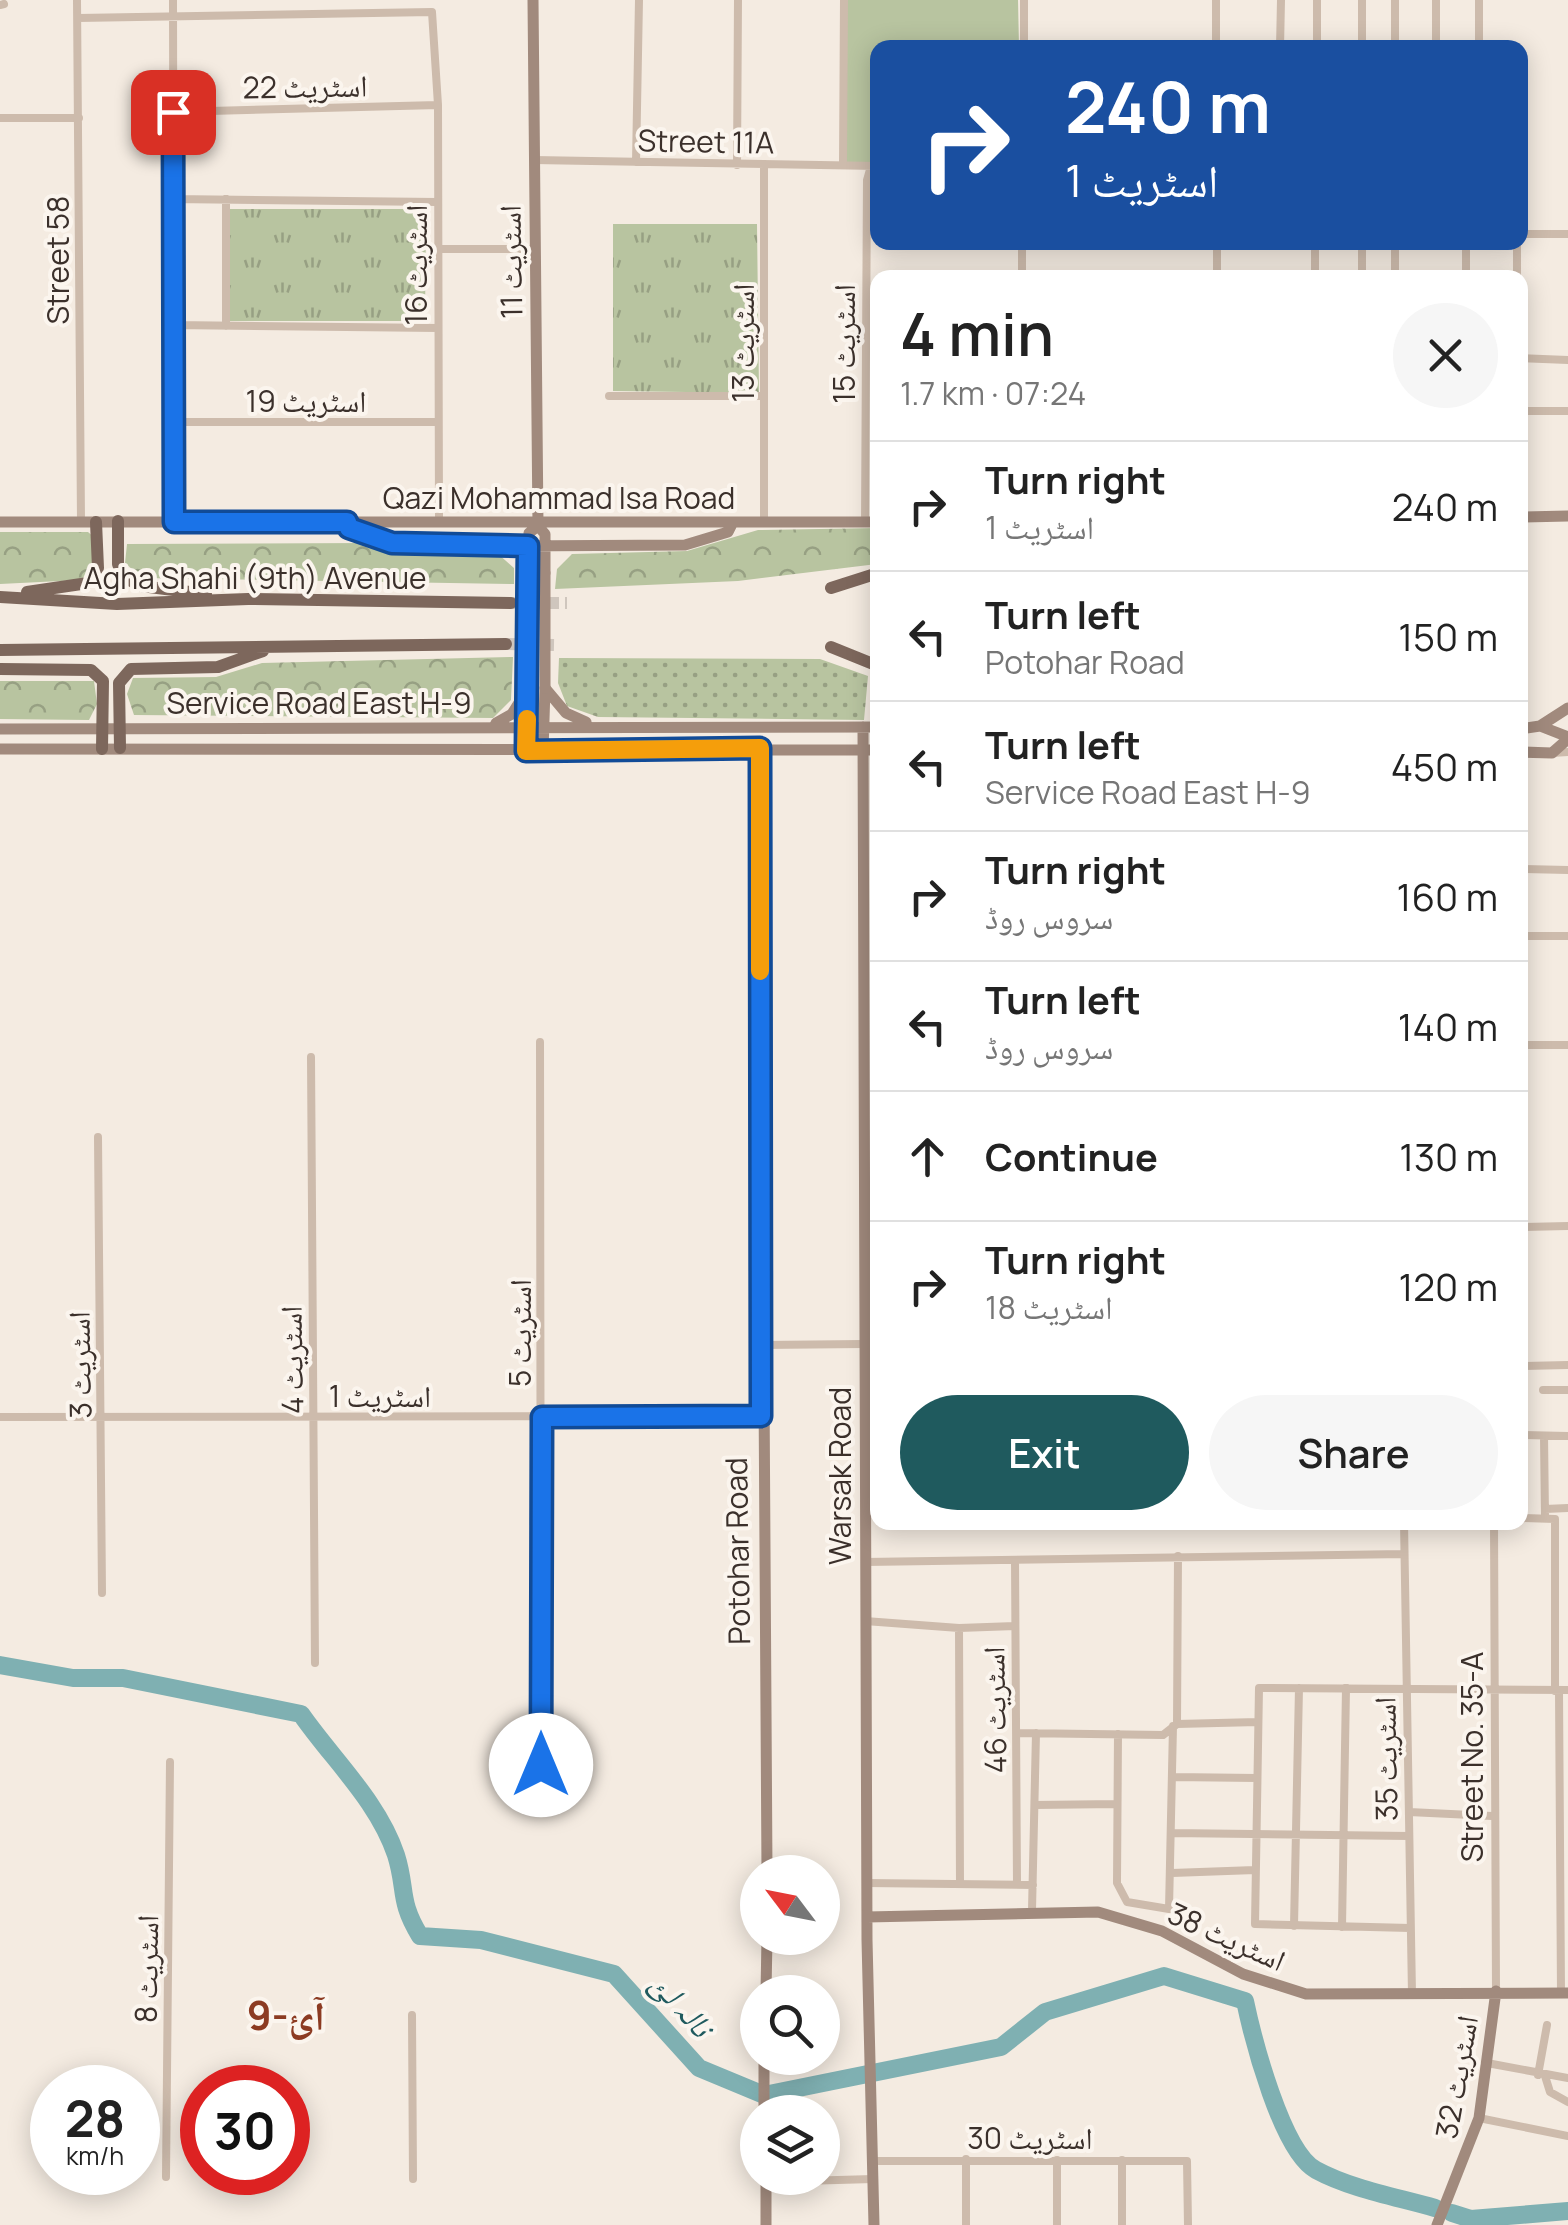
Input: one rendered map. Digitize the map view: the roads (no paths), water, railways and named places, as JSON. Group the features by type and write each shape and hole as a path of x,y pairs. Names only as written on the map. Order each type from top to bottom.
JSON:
{"main road":[{"path":"0,596 88,583 98,568 96,522"},
{"path":"118,522 118,564 122,576 141,586 248,599"},
{"path":"831,588 870,576"},
{"name":"Agha Shahi (9th) Avenue","path":"0,596 117,604 248,599 511,603"},
{"path":"0,650 506,644"},
{"path":"120,748 119,683 131,669 218,667 275,647"},
{"path":"831,648 870,663"},
{"path":"0,669 92,670 103,681 102,749"}],"street":[{"name":"Street 58","path":"78,0 80,520"},
{"path":"173,0 174,522"},
{"name":"اسٹریٹ 11","path":"533,0 538,525"},
{"path":"636,162 638,0"},
{"path":"737,165 738,0"},
{"path":"844,0 844,166"},
{"path":"1024,0 1024,40"},
{"path":"1216,0 1216,40"},
{"path":"1280,40 1281,0"},
{"path":"1317,0 1317,40"},
{"path":"1362,0 1362,40"},
{"path":"1395,0 1395,40"},
{"path":"1436,0 1436,40"},
{"path":"1478,0 1478,40"},
{"name":"اسٹریٹ 16","path":"173,17 427,10 434,16 438,105 439,523"},
{"path":"78,18 173,17"},
{"name":"اسٹریٹ 22","path":"173,112 438,105"},
{"path":"0,118 79,118"},
{"name":"Street 11A","path":"534,160 870,166"},
{"name":"اسٹریٹ 13","path":"764,164 764,522"},
{"name":"اسٹریٹ 15","path":"870,191 866,216 870,461"},
{"path":"173,199 437,202"},
{"path":"226,200 226,326"},
{"path":"1528,234 1568,234"},
{"path":"436,249 534,249"},
{"path":"174,325 438,328"},
{"path":"1528,358 1568,360"},
{"path":"608,396 764,396"},
{"path":"1528,410 1568,411"},
{"name":"اسٹریٹ 19","path":"174,422 438,422"},
{"path":"1528,517 1568,516"},
{"name":"Qazi Mohammad Isa Road","path":"0,522 870,522"},
{"path":"347,522 349,528 392,543 528,546 684,545 728,532 733,522"},
{"path":"538,525 545,534 546,546 545,688 544,725 535,751 527,725 528,546 529,532 538,525"},
{"path":"483,726 512,714 527,686"},
{"path":"545,688 566,713 598,725"},
{"path":"1528,728 1540,726 1568,708"},
{"name":"Service Road East H-9","path":"0,730 527,725 870,727"},
{"path":"1540,726 1568,738 1552,752"},
{"name":"Warsak Road","path":"863,727 867,1917 874,2225"},
{"name":"Potohar Road","path":"760,748 766,1855"},
{"path":"0,749 870,750"},
{"path":"1528,752 1568,752"},
{"path":"1528,870 1568,870"},
{"path":"1528,936 1568,936"},
{"name":"اسٹریٹ 5","path":"540,1042 540,1804"},
{"path":"862,1042 870,1042"},
{"path":"1528,1045 1568,1046"},
{"name":"اسٹریٹ 4","path":"310,1057 315,1663"},
{"name":"اسٹریٹ 3","path":"98,1136 102,1593"},
{"path":"1528,1227 1568,1226"},
{"path":"761,1345 864,1344"},
{"path":"1528,1366 1568,1365"},
{"path":"1542,1390 1568,1390"},
{"name":"اسٹریٹ 1","path":"0,1417 761,1416"},
{"path":"1528,1436 1568,1436"},
{"path":"1544,1436 1545,1513"},
{"path":"1528,1516 1568,1508"},
{"path":"1545,1513 1555,1519 1565,1993"},
{"name":"اسٹریٹ 35","path":"1404,1530 1412,1994"},
{"name":"Street No. 35-A","path":"1494,1530 1492,1816 1496,1991"},
{"path":"865,1562 1404,1554"},
{"path":"1118,1734 1117,1883 1122,1898 1169,1910 1178,1556"},
{"path":"1015,1561 1015,1626"},
{"name":"اسٹریٹ 46","path":"865,1621 959,1628 1015,1626 1017,1884"},
{"path":"959,1628 960,1884"},
{"path":"1410,1928 1255,1924 1259,1688 1561,1690"},
{"path":"1294,1926 1298,1688"},
{"path":"1342,1927 1346,1688"},
{"path":"1018,1733 1163,1735 1175,1725 1258,1722"},
{"path":"1032,1910 1036,1734"},
{"name":"اسٹریٹ 8","path":"166,2176 170,1762"},
{"path":"1172,1778 1257,1778"},
{"path":"1035,1805 1118,1804"},
{"path":"1408,1812 1492,1816"},
{"path":"1172,1833 1409,1836"},
{"path":"1172,1873 1255,1870"},
{"path":"867,1884 1033,1884"},
{"name":"اسٹریٹ 38","path":"867,1917 1032,1910 1098,1912 1162,1931 1243,1974 1292,1991 1340,1997 1496,1991 1565,1993"},
{"name":"اسٹریٹ 32","path":"1437,2225 1479,2118 1496,1991"},
{"path":"412,2014 413,2180"},
{"path":"1547,2026 1542,2076 1547,2088 1568,2102"},
{"path":"1488,2063 1568,2078"},
{"path":"1479,2118 1568,2136"},
{"path":"966,2159 966,2225"},
{"name":"اسٹریٹ 30","path":"873,2160 1188,2161 1188,2225"},
{"path":"1057,2160 1057,2225"},
{"path":"1122,2160 1122,2225"},
{"path":"840,2179 873,2179"},
{"path":"766,2195 766,2225"}],"waterway":[{"name":"نالہ لئ","path":"0,1665 73,1678 123,1678 301,1714 354,1781 388,1835 406,1904 420,1936 481,1940 614,1974 699,2068 764,2095 1001,2047 1045,2012 1164,1976 1245,2001 1281,2119 1304,2159 1316,2170 1359,2187 1435,2208"},
{"name":"نالہ لئ","path":"1452,2213 1471,2219 1568,2211"}],"tunnel":[{"path":"511,603 567,603"},
{"path":"506,644 558,645"}],"district":[{"name":"آئ-9","path":"286,2014"}]}
